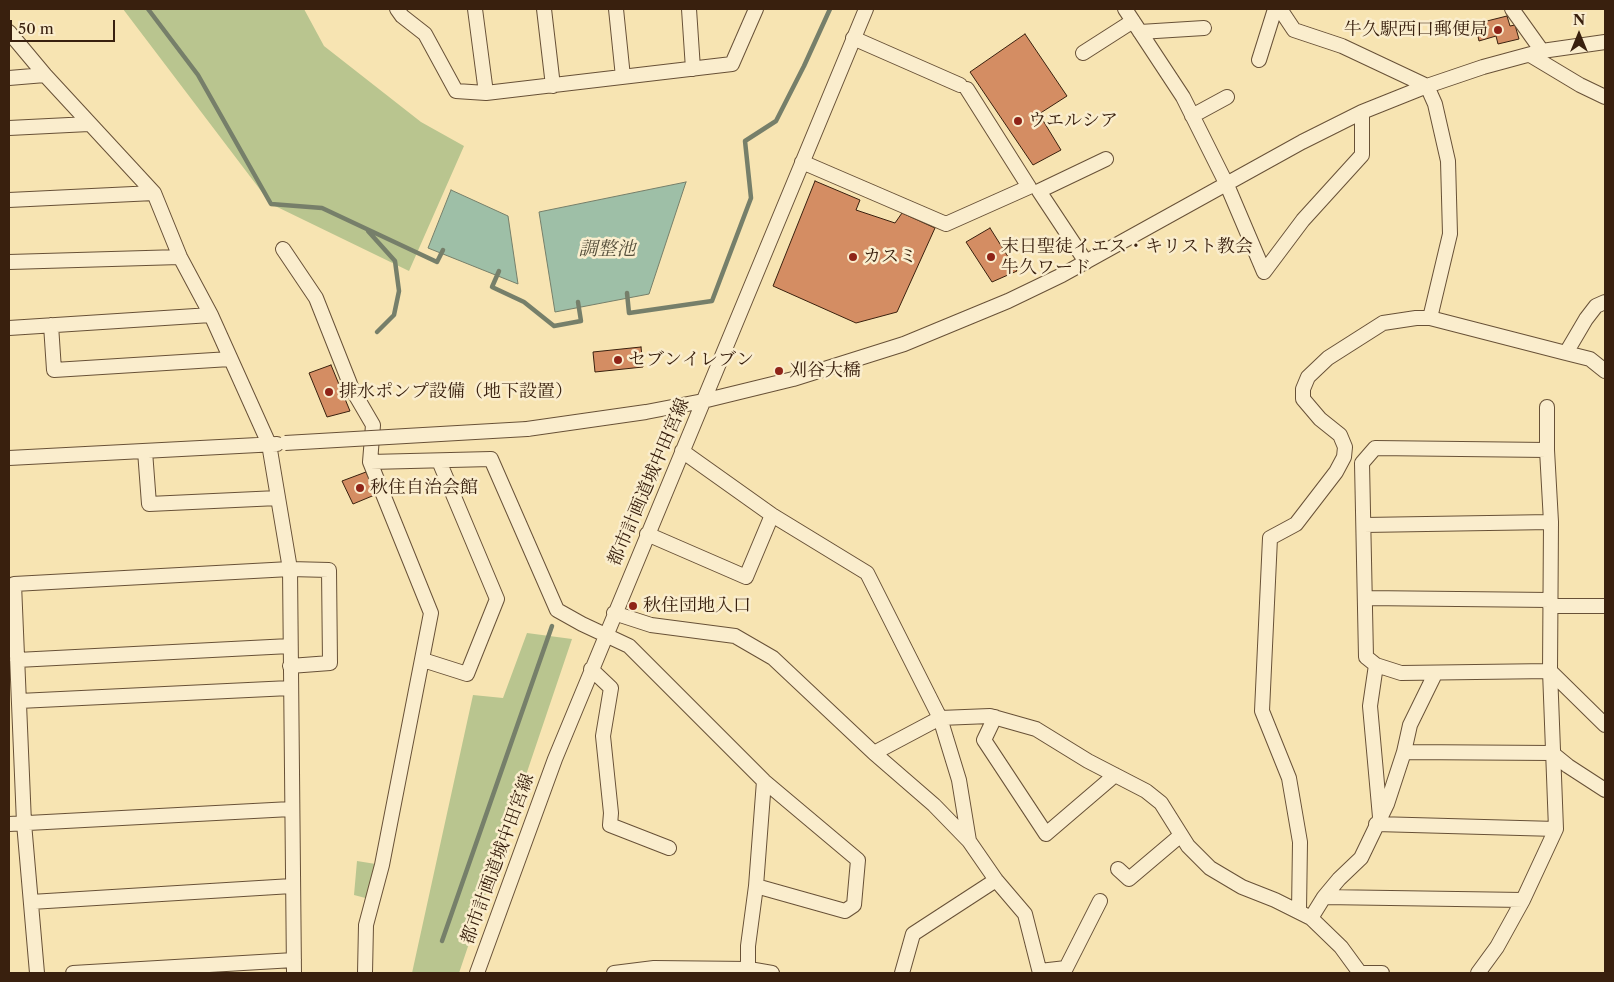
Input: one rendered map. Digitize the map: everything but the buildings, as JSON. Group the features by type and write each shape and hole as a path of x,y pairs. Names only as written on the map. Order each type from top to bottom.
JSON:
{"street":[{"path":"397,9 402,16 425,34 456,91 486,93 732,64 756,9"},
{"path":"475,9 486,93"},
{"path":"544,9 553,86"},
{"path":"616,9 623,77"},
{"path":"689,9 692,69"},
{"name":"都市計画道城中田宮線","path":"477,973 554,759 866,9"},
{"path":"1125,9 1183,97 1227,185 1264,272 1302,220 1362,155 1362,112"},
{"path":"1260,60 1275,9"},
{"path":"1280,9 1294,30 1342,46 1426,86 1435,104 1448,161 1450,234 1430,318"},
{"path":"1512,9 1536,53 1580,85 1605,97"},
{"path":"1083,53 1137,26 1204,28"},
{"path":"9,32 45,76 154,193 180,257 211,315 269,444 290,569 294,967 73,973"},
{"path":"802,162 946,224 1029,187 963,87 853,38"},
{"path":"9,458 527,429 646,412 703,401 793,379 904,344 1008,301 1086,262 1302,142 1362,112 1426,86 1483,67 1536,53 1605,42"},
{"path":"9,78 45,76"},
{"path":"1192,116 1227,97"},
{"path":"9,128 89,124"},
{"path":"1086,262 1039,191 1106,159"},
{"path":"9,200 154,193"},
{"path":"283,249 316,298 352,389 372,425 370,462 431,613 382,865 366,924 365,973"},
{"path":"9,262 180,257"},
{"path":"1566,353 1596,306 1605,302"},
{"path":"9,328 211,315"},
{"path":"1305,915 1300,842 1289,778 1262,711 1270,538 1296,524 1336,472 1344,457 1345,447 1340,435 1320,419 1303,399 1303,389 1308,377 1328,358 1383,324 1416,318 1430,318 1590,359 1605,371"},
{"path":"51,325 54,370 230,359"},
{"path":"1478,973 1497,947 1523,900 1556,829 1550,671 1551,522 1547,407"},
{"path":"1547,450 1375,448 1362,463 1366,658 1376,665 1401,673 1550,671 1605,725"},
{"path":"145,451 149,504 278,498"},
{"path":"682,451 772,515 867,572 940,718 959,780 969,841"},
{"path":"370,462 491,459 557,610 629,646 764,781 858,860 854,905 845,911 756,886"},
{"path":"423,660 467,674 497,599 439,461"},
{"path":"647,534 746,577 772,515"},
{"path":"1364,525 1551,522"},
{"path":"36,973 24,823 17,660 13,643 14,584 290,569 328,570 330,663 290,666"},
{"path":"1366,598 1605,606"},
{"path":"614,613 651,625 735,636 773,658 874,753 934,805 969,841 996,880 1024,914 1040,972 1066,968 1100,901"},
{"path":"17,660 290,646"},
{"path":"1376,665 1370,706 1378,821"},
{"path":"591,669 611,688 603,736 611,813 610,825 669,848"},
{"path":"1305,915 1361,858 1387,804 1404,752 1410,725 1435,674"},
{"path":"19,701 290,688"},
{"path":"874,753 940,718 990,716 1036,729 1088,762 1146,791 1161,803 1188,846 1210,868 1242,887 1275,900 1305,915 1341,947 1360,973 1382,973"},
{"path":"995,717 984,740 1046,834 1115,775"},
{"path":"1404,752 1552,753 1568,766 1605,790"},
{"path":"748,971 748,946 756,886 764,781"},
{"path":"9,824 291,809"},
{"path":"1378,821 1556,829"},
{"path":"1118,869 1129,879 1181,835"},
{"path":"902,973 913,934 996,880"},
{"path":"31,902 292,886"},
{"path":"1324,897 1523,900"},
{"path":"614,973 654,968 772,973"}],"shaded area":[{"path":"123,9 304,9 324,46 421,122 464,146 409,271 271,204"},
{"path":"527,633 572,639 459,973 412,973 473,695 503,698"},
{"path":"357,861 382,865 373,900 354,895"}],"water":[{"name":"調整池","path":"686,182 649,294 555,312 539,212"},
{"path":"451,190 508,216 518,284 428,248"}],"waterway":[{"path":"148,9 198,75 271,204 322,208 437,262 443,250"},
{"path":"627,293 629,313 712,301 751,198 745,141 776,121 830,9"},
{"path":"368,231 395,261 399,291 394,315 377,332"},
{"path":"499,271 492,287 524,302 554,326 581,321 578,302"},
{"path":"442,941 552,626"}],"place":[{"name":"牛久駅西口郵便局","path":"1498,30"},
{"name":"ウエルシア","path":"1018,121"},
{"name":"カスミ","path":"853,257"},
{"name":"末日聖徒イエス・キリスト教会 牛久ワード","path":"991,257"},
{"name":"セブンイレブン","path":"618,360"},
{"name":"刈谷大橋","path":"779,371"},
{"name":"排水ポンプ設備（地下設置）","path":"329,392"},
{"name":"秋住自治会館","path":"360,488"},
{"name":"秋住団地入口","path":"633,606"}]}
